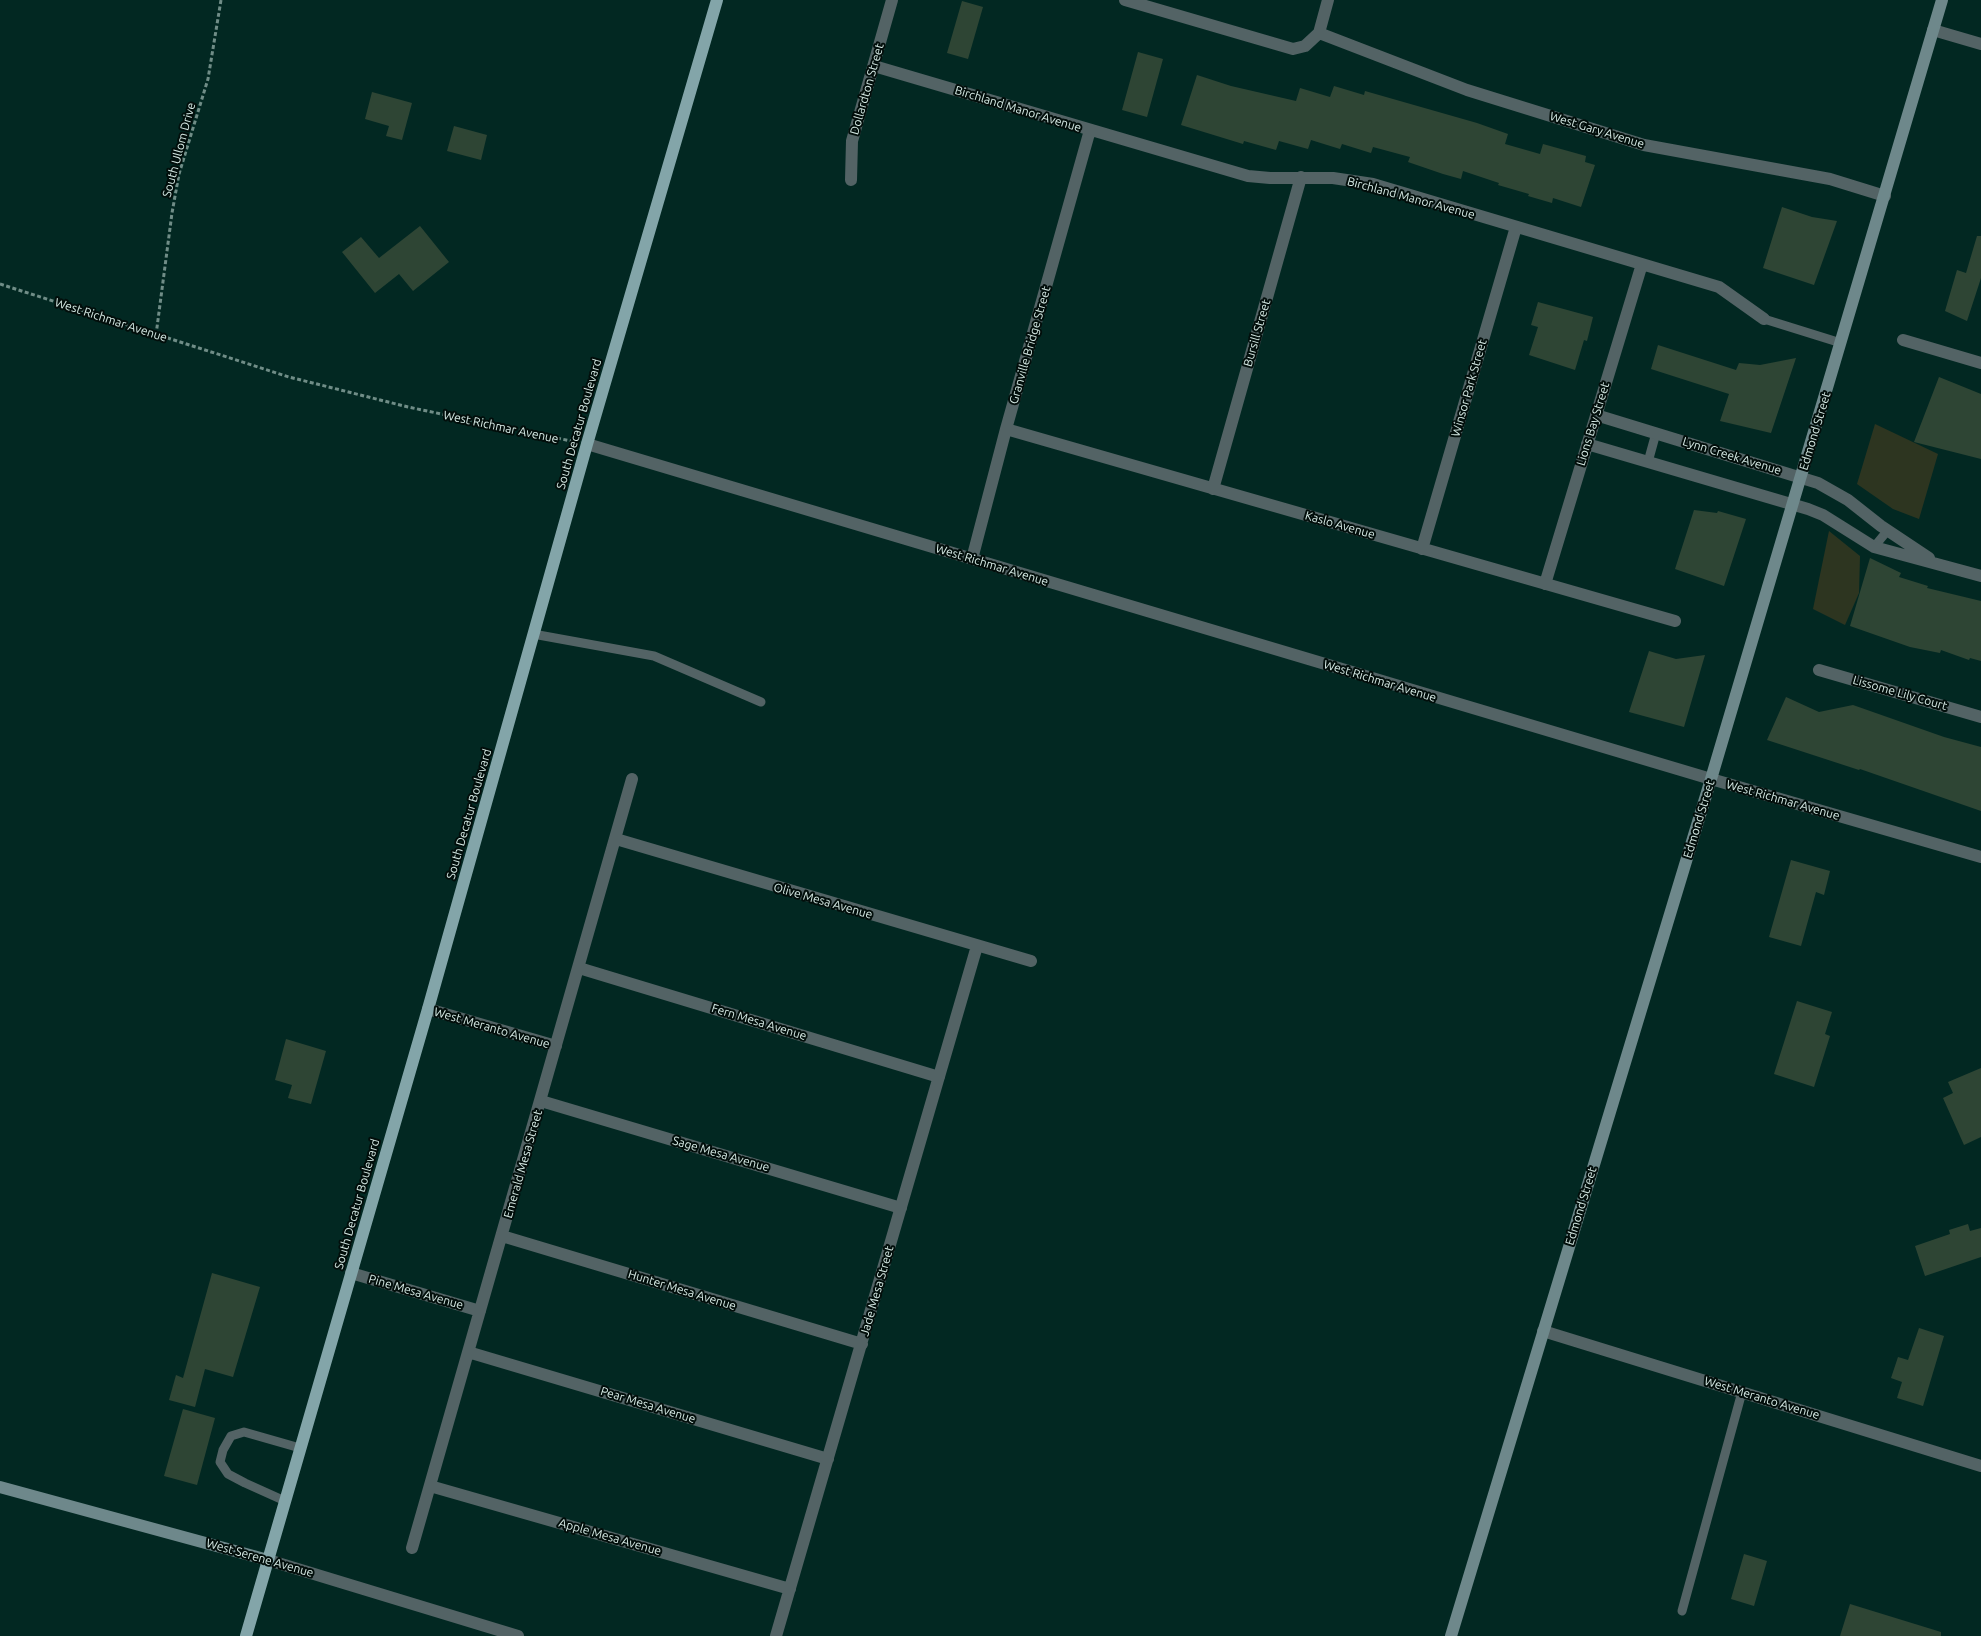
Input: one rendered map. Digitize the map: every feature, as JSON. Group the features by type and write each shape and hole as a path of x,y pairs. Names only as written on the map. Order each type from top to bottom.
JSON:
{"main road":[{"name":"South Decatur Boulevard","path":"246,1636 428,1009 587,444 717,0"}],"street":[{"name":"Dollardton Street","path":"852,180 852,141 892,0"},
{"path":"1125,0 1286,48 1299,49 1319,33 1328,0"},
{"name":"Edmond Street","path":"1451,1636 1711,779 1942,0"},
{"path":"1933,30 1981,44"},
{"name":"West Gary Avenue","path":"1319,33 1467,90 1644,145 1830,179 1885,196"},
{"name":"Birchland Manor Avenue","path":"874,66 1248,176 1333,178 1373,184 1719,287 1764,319"},
{"name":"Granville Bridge Street","path":"972,559 1006,429 1090,130"},
{"name":"Bursill Street","path":"1213,489 1301,177"},
{"name":"Winsor Park Street","path":"1422,549 1516,227"},
{"name":"Lions Bay Street","path":"1545,584 1642,264"},
{"path":"1904,340 1981,363"},
{"name":"Lynn Creek Avenue","path":"1596,415 1801,477 1828,488 1848,500 1935,563"},
{"name":"Kaslo Avenue","path":"1006,429 1675,621"},
{"name":"West Richmar Avenue","path":"587,444 1711,779 1981,857"},
{"name":"Lynn Creek Avenue","path":"1587,444 1793,504 1823,515 1874,547 1981,576"},
{"name":"Lissome Lily Court","path":"1819,670 1981,717"},
{"name":"Emerald Mesa Street","path":"412,1548 632,779"},
{"name":"Olive Mesa Avenue","path":"616,839 1031,961"},
{"name":"Jade Mesa Street","path":"776,1636 977,946"},
{"name":"Fern Mesa Avenue","path":"579,968 940,1076"},
{"name":"West Meranto Avenue","path":"428,1009 556,1046"},
{"name":"Sage Mesa Avenue","path":"541,1101 901,1208"},
{"name":"Hunter Mesa Avenue","path":"502,1236 862,1344"},
{"name":"Pine Mesa Avenue","path":"351,1273 480,1311"},
{"name":"West Meranto Avenue","path":"1543,1331 1981,1466"},
{"name":"Pear Mesa Avenue","path":"468,1352 828,1459"},
{"name":"West Serene Avenue","path":"0,1486 268,1560 518,1636"},
{"name":"Apple Mesa Avenue","path":"430,1486 790,1589"}],"lane":[{"path":"1764,319 1841,343"},
{"path":"1648,462 1656,433"},
{"path":"1874,547 1888,530"},
{"path":"534,634 654,656 761,702"},
{"path":"1682,1611 1742,1392"},
{"path":"285,1500 228,1474 220,1462 223,1450 231,1436 244,1432 300,1448"}],"path":[{"name":"South Ullom Drive","path":"156,335 172,212 179,174 208,79 220,0"},
{"name":"West Richmar Avenue","path":"0,284 289,377 408,407 587,444"}],"green space":[{"path":"1875,424 1938,454 1919,519 1893,509 1857,484"},
{"path":"1829,531 1860,556 1859,593 1845,625 1813,609"}],"building":[{"path":"962,1 983,7 968,59 947,53"},
{"path":"1138,52 1163,59 1147,117 1122,110"},
{"path":"1197,75 1231,86 1296,101 1300,88 1330,97 1334,86 1364,95 1365,91 1477,123 1508,134 1505,144 1540,154 1543,144 1586,156 1585,162 1595,165 1581,207 1553,198 1552,203 1528,196 1529,194 1498,185 1499,183 1463,171 1461,179 1443,174 1408,162 1410,157 1373,147 1371,153 1342,144 1340,149 1311,140 1308,149 1279,141 1276,150 1244,141 1243,144 1181,125"},
{"path":"372,92 412,103 402,140 386,136 389,126 365,119"},
{"path":"454,126 487,135 481,160 447,151"},
{"path":"1782,207 1812,217 1837,221 1814,285 1763,268"},
{"path":"420,226 449,262 413,291 399,274 375,293 342,252 361,237 379,258"},
{"path":"1977,236 1981,236 1981,278 1967,321 1945,311 1957,270 1966,273"},
{"path":"1538,302 1593,317 1587,341 1584,340 1575,370 1529,355 1538,327 1531,325"},
{"path":"1658,345 1736,370 1739,363 1760,365 1796,358 1771,433 1720,421 1729,394 1651,369"},
{"path":"1939,377 1981,394 1981,459 1914,442"},
{"path":"1694,510 1717,513 1718,511 1746,519 1724,586 1675,569"},
{"path":"1870,558 1901,573 1899,577 1928,586 1927,588 1981,601 1981,661 1970,658 1969,660 1941,650 1940,653 1910,647 1850,626"},
{"path":"1649,651 1676,659 1705,655 1684,727 1629,712"},
{"path":"1786,697 1819,712 1853,705 1944,737 1981,747 1981,811 1860,769 1767,740"},
{"path":"1791,860 1830,871 1824,895 1816,892 1801,946 1769,937"},
{"path":"1797,1001 1832,1012 1825,1034 1830,1036 1814,1087 1774,1074"},
{"path":"286,1039 326,1051 311,1104 288,1098 292,1085 275,1080"},
{"path":"1981,1068 1981,1137 1964,1145 1943,1098 1953,1093 1948,1082"},
{"path":"1968,1224 1970,1231 1981,1228 1981,1257 1925,1276 1915,1246 1950,1234 1949,1230"},
{"path":"212,1273 260,1287 233,1377 205,1369 195,1407 169,1400 176,1375 183,1378"},
{"path":"1919,1328 1944,1336 1923,1406 1897,1398 1902,1382 1891,1378 1898,1357 1908,1360"},
{"path":"183,1409 215,1418 197,1485 164,1476"},
{"path":"1744,1554 1767,1561 1754,1606 1731,1599"},
{"path":"1850,1604 1941,1632 1941,1636 1840,1636"}]}
